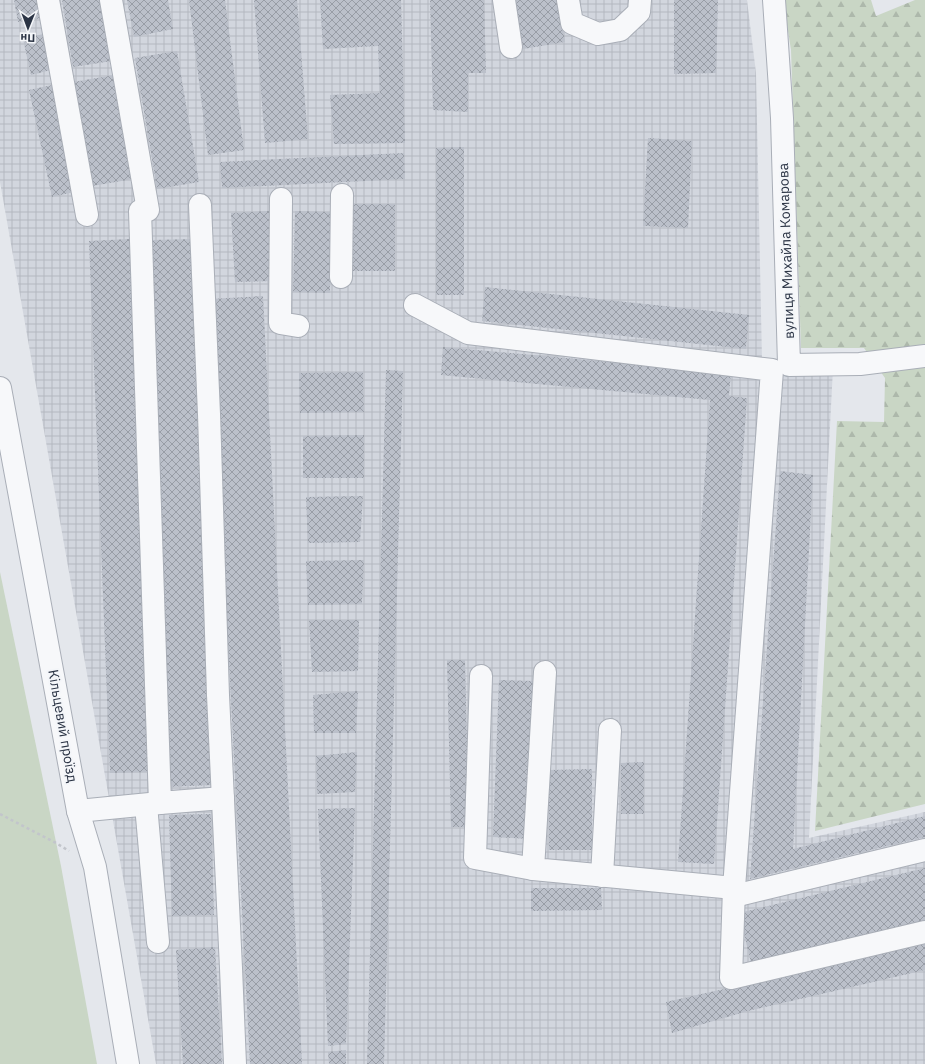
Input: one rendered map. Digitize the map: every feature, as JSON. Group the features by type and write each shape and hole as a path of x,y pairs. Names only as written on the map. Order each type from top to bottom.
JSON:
{"street":[{"path":"48,0 87,216"},
{"path":"111,0 144,210 153,804 158,942"},
{"path":"504,0 510,48"},
{"path":"568,0 572,23 598,34 620,30 639,12 640,0"},
{"name":"вулиця Михайла Комарова","path":"774,0 782,118 789,365 860,364 925,356"},
{"path":"341,277 342,195"},
{"path":"281,199 280,323 298,326"},
{"path":"200,205 218,695 235,1064"},
{"path":"415,305 468,333 772,370 734,892 731,978 925,932"},
{"name":"Кільцевий проїзд","path":"0,388 78,811 95,867 128,1064"},
{"path":"533,869 545,672"},
{"path":"481,676 475,858 533,869 734,892 925,850"},
{"path":"602,876 610,730"},
{"path":"78,811 223,798"}],"path":[{"path":"0,814 56,843 95,867"}],"shaded area":[{"path":"0,0 747,0 756,73 762,360 833,368 809,838 925,812 925,1064 156,1064 0,182"}],"green space":[{"path":"783,0 871,0 876,16 915,0 925,0 925,804 815,831 837,421 884,422 885,378 864,348 801,348 791,50"},
{"path":"0,572 61,866 97,1064 0,1064"}],"building":[{"path":"14,0 39,0 42,18 18,22"},
{"path":"62,0 102,0 112,61 73,67"},
{"path":"127,0 168,0 173,29 134,37"},
{"path":"189,0 225,0 244,150 208,155"},
{"path":"254,0 297,0 308,139 265,143"},
{"path":"320,0 401,0 405,143 334,144 330,95 380,93 378,46 323,49"},
{"path":"430,0 484,0 486,73 468,73 468,112 433,110"},
{"path":"515,0 558,0 565,42 523,49"},
{"path":"674,0 718,0 716,73 674,74"},
{"path":"43,34 51,70 31,75 23,39"},
{"path":"177,51 199,182 157,189 135,58"},
{"path":"115,75 133,179 92,186 73,82"},
{"path":"52,85 74,192 52,197 29,90"},
{"path":"648,138 692,141 688,228 643,226"},
{"path":"464,147 464,295 436,295 436,148"},
{"path":"404,153 405,179 222,188 220,162"},
{"path":"353,204 395,204 395,271 353,271"},
{"path":"269,211 272,281 235,282 231,213"},
{"path":"295,211 332,212 330,293 293,292"},
{"path":"130,239 150,772 110,773 89,241"},
{"path":"196,239 212,785 167,787 151,240"},
{"path":"485,287 749,315 746,349 482,321"},
{"path":"263,296 302,1064 250,1064 210,299"},
{"path":"443,347 731,373 729,396 747,398 714,864 678,862 710,400 441,375"},
{"path":"386,370 403,371 384,1064 367,1064"},
{"path":"363,372 364,412 300,413 299,373"},
{"path":"364,435 364,478 303,478 303,436"},
{"path":"780,471 813,475 793,849 925,816 925,837 750,879"},
{"path":"363,496 360,542 308,543 306,497"},
{"path":"364,560 362,604 308,605 306,561"},
{"path":"309,620 359,620 358,671 312,672"},
{"path":"447,660 465,660 469,827 451,827"},
{"path":"499,680 534,681 529,839 493,837"},
{"path":"358,691 356,733 314,733 313,695"},
{"path":"357,752 355,792 317,794 316,756"},
{"path":"644,762 644,814 621,814 621,763"},
{"path":"592,769 592,850 549,850 549,770"},
{"path":"355,808 346,1044 328,1046 318,809"},
{"path":"211,814 214,915 172,916 169,815"},
{"path":"925,868 925,926 752,967 739,913"},
{"path":"531,888 601,888 602,910 531,911"},
{"path":"925,944 925,970 748,1011 672,1033 666,1002"},
{"path":"215,947 222,1064 183,1064 176,950"},
{"path":"346,1050 346,1064 329,1064 328,1052"}]}
